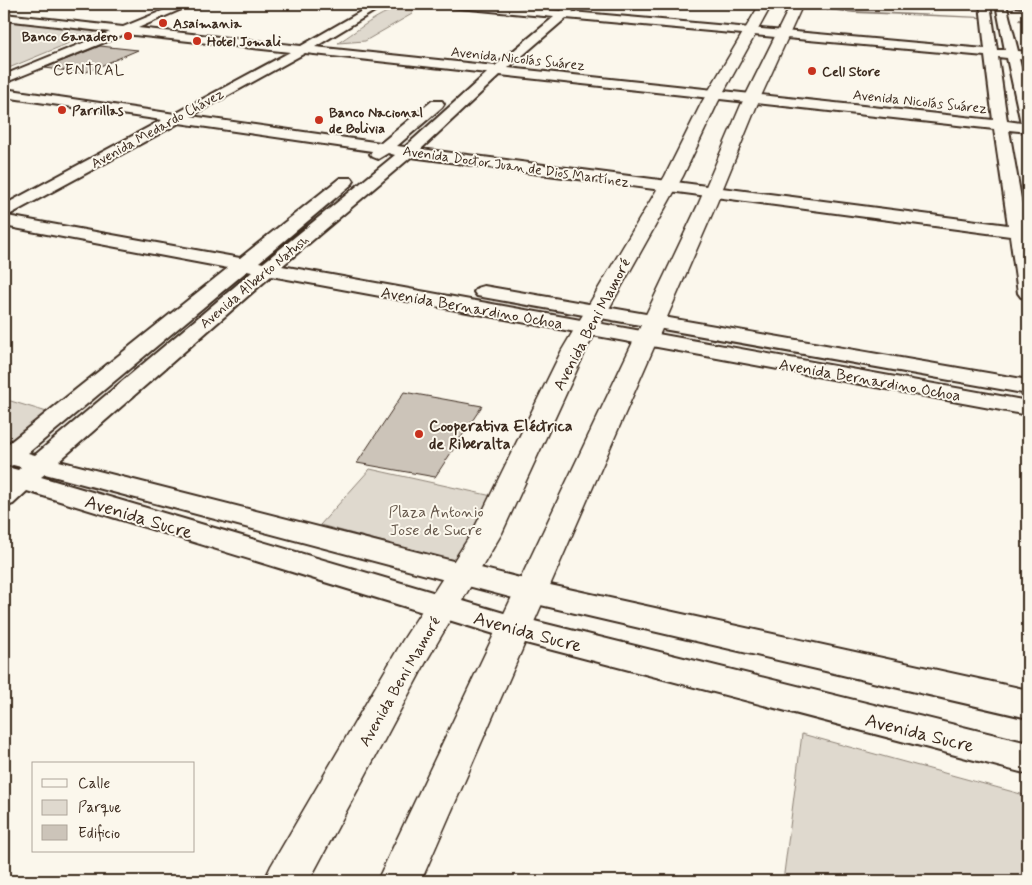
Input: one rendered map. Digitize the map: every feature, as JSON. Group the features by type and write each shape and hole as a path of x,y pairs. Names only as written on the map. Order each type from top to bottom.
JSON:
{"street":[{"path":"4,79 175,4"},
{"path":"4,72 121,27 188,4"},
{"path":"299,46 365,4"},
{"path":"299,46 381,4"},
{"path":"448,4 569,9 757,21 784,32 1012,52 1028,56"},
{"path":"495,4 550,8"},
{"path":"399,881 532,592 714,186 723,170 754,94 797,4"},
{"path":"985,4 1000,121 1023,226 1028,293"},
{"path":"1001,4 1028,122"},
{"path":"1018,4 1028,4"},
{"path":"530,25 550,8"},
{"name":"Avenida Alberto Natush","path":"12,470 402,145 491,65 569,9"},
{"name":"Avenida Nicolás Suárez","path":"4,12 121,27"},
{"name":"Avenida Nicolás Suárez","path":"4,17 121,27 491,65 1000,121 1028,122"},
{"name":"Avenida Beni Mamoré","path":"286,881 441,608 487,534 591,319 671,181 718,90 757,21"},
{"name":"Avenida Medardo Chávez","path":"5,212 170,114 299,46"},
{"name":"Avenida Medardo Chávez","path":"83,153 170,114 299,46"},
{"path":"1012,52 1028,51"},
{"name":"Avenida Doctor Juan de Dios Martínez","path":"4,86 170,114"},
{"name":"Avenida Doctor Juan de Dios Martínez","path":"4,94 1023,226"},
{"name":"Avenida Bernardino Ochoa","path":"5,212 262,262 650,330 1028,408"},
{"name":"Avenida Alberto Natush","path":"12,470 262,262"},
{"name":"Avenida Bernardino Ochoa","path":"650,330 1028,387"},
{"name":"Avenida Sucre","path":"12,470 463,573 532,592 1028,704"},
{"name":"Avenida Sucre","path":"12,470 441,608 1028,759"}],"green space":[{"path":"412,5 412,14 365,41 338,43 383,14"},
{"path":"4,19 94,28 98,31 4,70"},
{"path":"4,399 47,412 9,442 4,440"},
{"name":"Plaza Antonio Jose de Sucre","path":"370,469 492,496 455,561 320,525"},
{"path":"802,734 1028,796 1028,881 783,881"}],"building":[{"path":"100,46 138,50 84,73 45,68"},
{"name":"Cooperativa Eléctrica de Riberalta","path":"404,392 482,406 435,477 357,463"}],"waterway":[{"path":"819,8 854,12 980,17"},
{"path":"1019,20 1028,21"}],"place":[{"name":"Asaimania","path":"163,23"},
{"name":"Banco Ganadero","path":"128,36"},
{"name":"Hotel Jomali","path":"197,41"},
{"name":"Cell Store","path":"812,71"},
{"name":"Parrillas","path":"62,110"},
{"name":"Banco Nacional de Bolivia","path":"319,120"},
{"name":"Cooperativa Eléctrica de Riberalta","path":"419,434"}],"district":[{"name":"CENTRAL","path":"89,70"}]}
